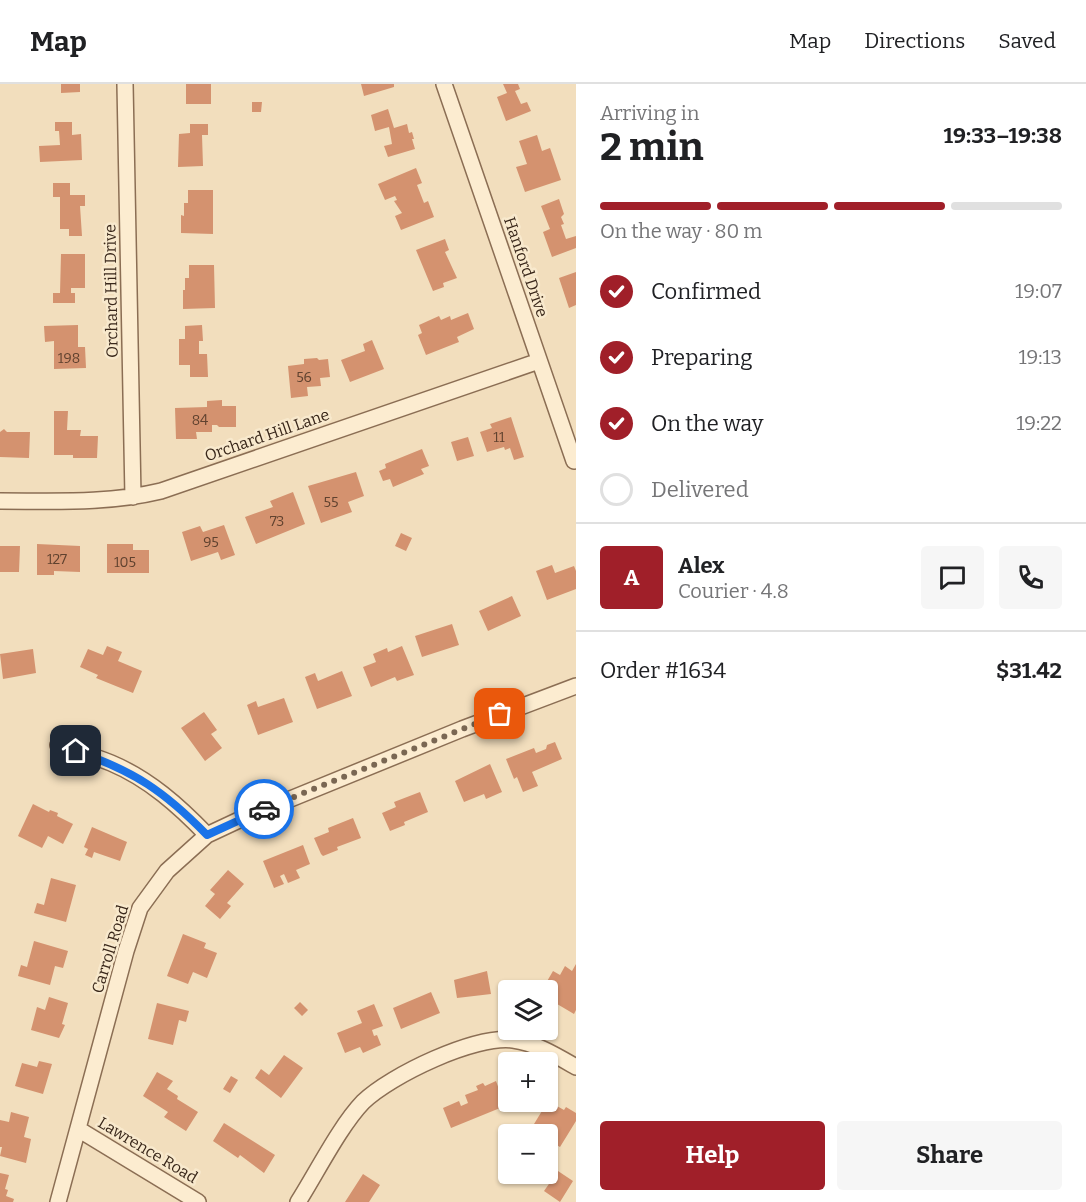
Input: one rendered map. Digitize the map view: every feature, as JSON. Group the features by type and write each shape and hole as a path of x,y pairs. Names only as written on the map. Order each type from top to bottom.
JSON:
{"street":[{"name":"Orchard Hill Drive","path":"125,84 133,497"},
{"name":"Hanford Drive","path":"444,84 574,461"},
{"name":"Orchard Hill Lane","path":"0,501 108,501 161,491 539,361"},
{"name":"Carroll Road","path":"58,1202 126,951 140,908 167,871 207,835 239,820 462,729 576,686"},
{"path":"58,745 111,764 143,780 179,806 207,835"},
{"path":"298,1202 348,1121 364,1102 389,1083 420,1066 456,1050 500,1040 532,1045 576,1067"},
{"name":"Lawrence Road","path":"78,1129 198,1202"}],"building":[{"path":"61,84 80,84 80,92 61,93"},
{"path":"186,84 211,84 211,104 186,104"},
{"path":"361,84 394,84 394,87 364,96"},
{"path":"503,84 518,84 520,89 515,91 521,104 527,102 531,111 506,121 497,97 507,93"},
{"path":"252,102 262,102 261,112 252,112"},
{"path":"388,109 394,128 407,124 409,133 412,132 415,149 388,157 384,146 392,144 389,127 375,131 371,115"},
{"path":"55,122 72,122 72,135 81,134 82,160 40,162 39,146 60,145 59,131 55,131"},
{"path":"190,124 208,124 208,135 202,135 203,166 178,167 179,134 190,133"},
{"path":"537,135 542,151 550,148 561,180 525,192 516,167 527,164 519,141"},
{"path":"416,168 422,183 417,185 424,203 428,201 434,217 401,230 395,216 402,213 394,201 397,200 395,196 385,200 378,184"},
{"path":"53,183 70,183 70,195 85,195 85,206 80,206 82,236 69,236 69,229 60,229 60,197 53,197"},
{"path":"188,190 213,190 213,234 181,233 181,215 184,216 184,203 188,203"},
{"path":"559,199 564,214 561,217 564,224 561,225 566,239 576,236 576,248 552,257 543,232 550,229 541,206"},
{"path":"445,239 449,250 445,252 457,278 443,283 444,287 433,291 416,250"},
{"path":"61,254 85,254 85,288 71,288 71,293 75,293 75,303 53,303 53,293 60,293"},
{"path":"189,265 214,265 215,308 183,309 183,290 185,290 185,278 189,278"},
{"path":"576,272 576,305 569,308 559,278"},
{"path":"468,313 474,329 457,337 459,342 426,355 418,335 422,333 419,325 439,316 441,320 450,316 451,320"},
{"path":"78,325 78,347 85,347 86,368 54,369 54,341 45,342 44,326"},
{"path":"202,325 203,341 199,341 199,354 207,354 208,377 190,377 190,365 179,365 179,339 185,339 185,326"},
{"path":"372,340 384,369 350,382 341,360 365,351 363,344"},
{"path":"317,358 319,360 328,359 330,377 320,378 321,386 307,387 308,396 291,398 288,366 304,364 304,359"},
{"path":"222,400 222,406 236,406 236,427 212,425 212,432 196,432 197,439 176,439 175,408 207,407 207,401"},
{"path":"54,411 68,411 67,430 81,430 80,436 98,436 97,458 54,455"},
{"path":"511,417 524,457 514,460 510,448 505,450 504,447 487,452 480,432 492,428 490,424"},
{"path":"4,429 7,432 30,432 29,458 0,457 0,432"},
{"path":"468,437 474,456 457,461 451,442"},
{"path":"422,449 429,466 421,469 424,474 393,487 390,479 383,481 379,471 386,468 385,464"},
{"path":"356,472 364,496 348,502 352,512 321,523 308,486"},
{"path":"293,492 305,524 256,544 245,517 273,507 270,501"},
{"path":"224,525 235,555 221,560 218,552 191,561 182,532 200,526 203,532"},
{"path":"401,533 412,538 406,551 395,546"},
{"path":"37,544 80,546 80,572 54,571 54,575 37,575"},
{"path":"107,544 133,544 133,550 149,550 149,573 107,573"},
{"path":"0,546 20,546 19,572 0,572"},
{"path":"552,565 555,573 574,566 576,589 547,600 536,571"},
{"path":"512,596 521,616 488,631 479,611"},
{"path":"452,624 459,645 422,657 415,636"},
{"path":"107,646 122,652 118,661 142,671 133,693 96,678 98,675 80,667 88,649 103,655"},
{"path":"402,646 414,675 397,681 395,677 371,687 363,667 376,662 373,654 387,648 388,652"},
{"path":"33,649 36,673 3,679 0,654"},
{"path":"342,671 352,696 317,709 305,677 315,673 318,681"},
{"path":"284,698 293,722 258,735 247,705 256,701 258,707"},
{"path":"204,712 217,730 211,734 222,748 205,761 181,728"},
{"path":"555,742 562,759 532,772 538,786 523,792 517,777 514,779 506,759 534,748 536,753"},
{"path":"490,764 502,792 486,799 484,794 464,802 455,781"},
{"path":"420,792 428,812 390,831 382,813 396,807 394,802"},
{"path":"33,804 49,812 50,810 58,813 57,816 73,824 63,844 48,836 42,848 18,836"},
{"path":"353,818 361,838 337,847 338,850 323,856 314,838 329,832 328,828"},
{"path":"92,827 127,842 120,861 94,852 92,858 85,855 88,849 84,847"},
{"path":"303,845 310,864 296,870 300,878 288,883 284,874 280,876 284,884 274,888 263,861"},
{"path":"228,870 244,884 227,903 231,906 220,919 205,906 215,894 210,890"},
{"path":"51,878 76,885 66,922 34,913 37,903 44,905"},
{"path":"183,934 206,943 204,948 217,953 207,978 193,972 188,984 167,976"},
{"path":"34,941 68,951 63,968 55,966 50,985 18,976 21,965 27,967"},
{"path":"576,964 576,1010 574,1014 558,1005 558,980 548,980 553,971 560,975 565,966 572,971"},
{"path":"487,971 491,994 457,998 454,980"},
{"path":"431,992 440,1013 401,1029 393,1008"},
{"path":"49,997 68,1003 62,1024 65,1025 59,1038 31,1030 37,1007 45,1010"},
{"path":"300,1002 308,1010 302,1016 294,1008"},
{"path":"157,1003 189,1011 186,1022 179,1020 173,1045 148,1039"},
{"path":"374,1004 383,1026 372,1030 381,1045 363,1053 360,1047 345,1053 337,1033 362,1023 357,1011"},
{"path":"284,1055 303,1068 281,1098 255,1078 261,1069 269,1075"},
{"path":"39,1061 52,1064 43,1094 15,1086 22,1063 37,1067"},
{"path":"157,1072 173,1081 167,1089 178,1096 177,1099 198,1112 186,1131 164,1117 168,1112 143,1096"},
{"path":"231,1076 238,1080 230,1093 223,1089"},
{"path":"496,1081 498,1109 451,1128 443,1108 459,1101 461,1106 468,1103 465,1095 478,1090 476,1086 483,1083 485,1086"},
{"path":"558,1107 564,1110 566,1107 576,1113 576,1121 560,1147 558,1146 558,1124 534,1124 541,1112 558,1112"},
{"path":"11,1112 29,1117 24,1137 31,1139 26,1163 0,1156 2,1147 0,1147 0,1120 9,1122"},
{"path":"224,1123 275,1155 264,1173 240,1155 238,1158 213,1141"},
{"path":"558,1171 573,1181 560,1202 544,1191 549,1184 558,1184"},
{"path":"0,1173 9,1175 5,1189 8,1190 6,1196 14,1199 13,1202 0,1202"},
{"path":"363,1174 380,1185 369,1202 345,1202"}],"way so far":[{"path":"264,809 500,714"}],"route":[{"path":"76,751 111,764 143,780 179,806 207,835 264,809"}]}
